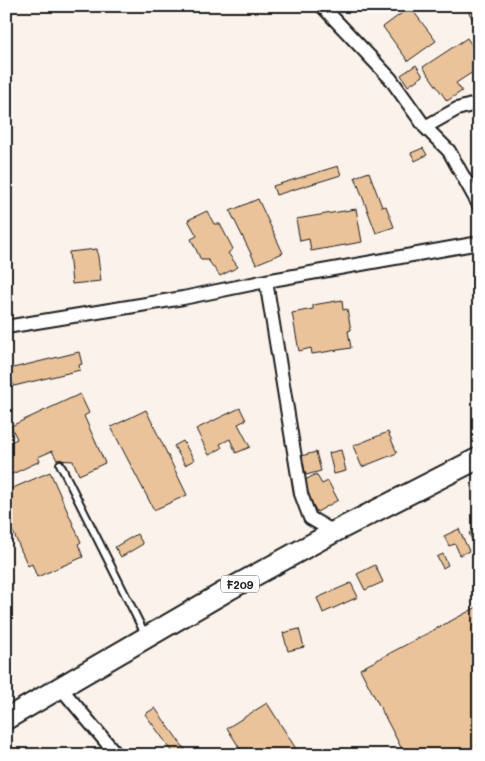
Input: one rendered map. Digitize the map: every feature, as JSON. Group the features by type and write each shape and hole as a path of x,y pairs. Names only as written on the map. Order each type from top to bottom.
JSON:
{"main road":[{"name":"F209","path":"6,719 146,637 334,532 479,458"}],"street":[{"path":"322,6 390,78 425,127 449,152 479,205"},
{"path":"425,127 457,110 479,103"},
{"path":"6,327 183,298 266,281 479,243"},
{"path":"266,281 301,494 310,518 334,532"},
{"path":"60,687 117,755"}],"lane":[{"path":"60,464 146,637"}],"building":[{"path":"465,6 479,6 479,30"},
{"path":"410,7 436,41 408,61 383,27"},
{"path":"467,38 479,56 479,68 456,83 462,91 447,101 423,67"},
{"path":"416,65 423,76 408,86 401,75"},
{"path":"423,148 427,155 415,161 411,153"},
{"path":"338,166 341,175 276,195 273,186"},
{"path":"369,172 382,207 386,206 394,227 376,233 355,177"},
{"path":"258,199 283,253 256,264 230,211"},
{"path":"356,209 362,242 311,251 309,239 300,241 296,219"},
{"path":"207,211 214,224 220,224 233,249 228,253 238,267 220,276 208,260 201,260 191,239 197,236 188,220"},
{"path":"97,249 101,281 72,284 69,252"},
{"path":"342,300 343,310 347,309 351,330 348,331 351,348 312,354 311,348 299,351 292,313 313,309 313,305"},
{"path":"79,352 82,364 79,365 80,370 14,386 9,369"},
{"path":"80,394 89,413 84,416 105,463 79,475 73,461 57,460 52,451 38,457 40,461 6,477 6,444 17,439 11,426"},
{"path":"240,408 246,420 238,424 250,447 236,453 230,439 220,444 222,448 209,455 196,429"},
{"path":"146,410 187,495 154,510 111,427"},
{"path":"388,432 397,453 362,467 353,446"},
{"path":"183,441 194,460 185,465 174,446"},
{"path":"341,450 346,471 334,474 329,453"},
{"path":"316,452 321,471 306,475 301,456"},
{"path":"50,472 81,542 78,544 83,557 37,577 32,564 28,566 6,516 6,491"},
{"path":"316,474 322,484 328,481 338,500 317,512 300,483"},
{"path":"459,529 469,551 460,555 455,544 449,546 444,536"},
{"path":"478,529 479,548 476,549 469,533"},
{"path":"137,534 143,544 121,557 115,547"},
{"path":"443,554 448,565 443,568 437,557"},
{"path":"375,565 383,582 365,590 357,574"},
{"path":"351,583 358,597 323,613 317,598"},
{"path":"479,606 479,755 405,755 360,669"},
{"path":"299,629 304,647 288,651 283,633"},
{"path":"267,703 300,755 244,755 227,728"},
{"path":"155,708 189,755 175,755 145,714"}]}
